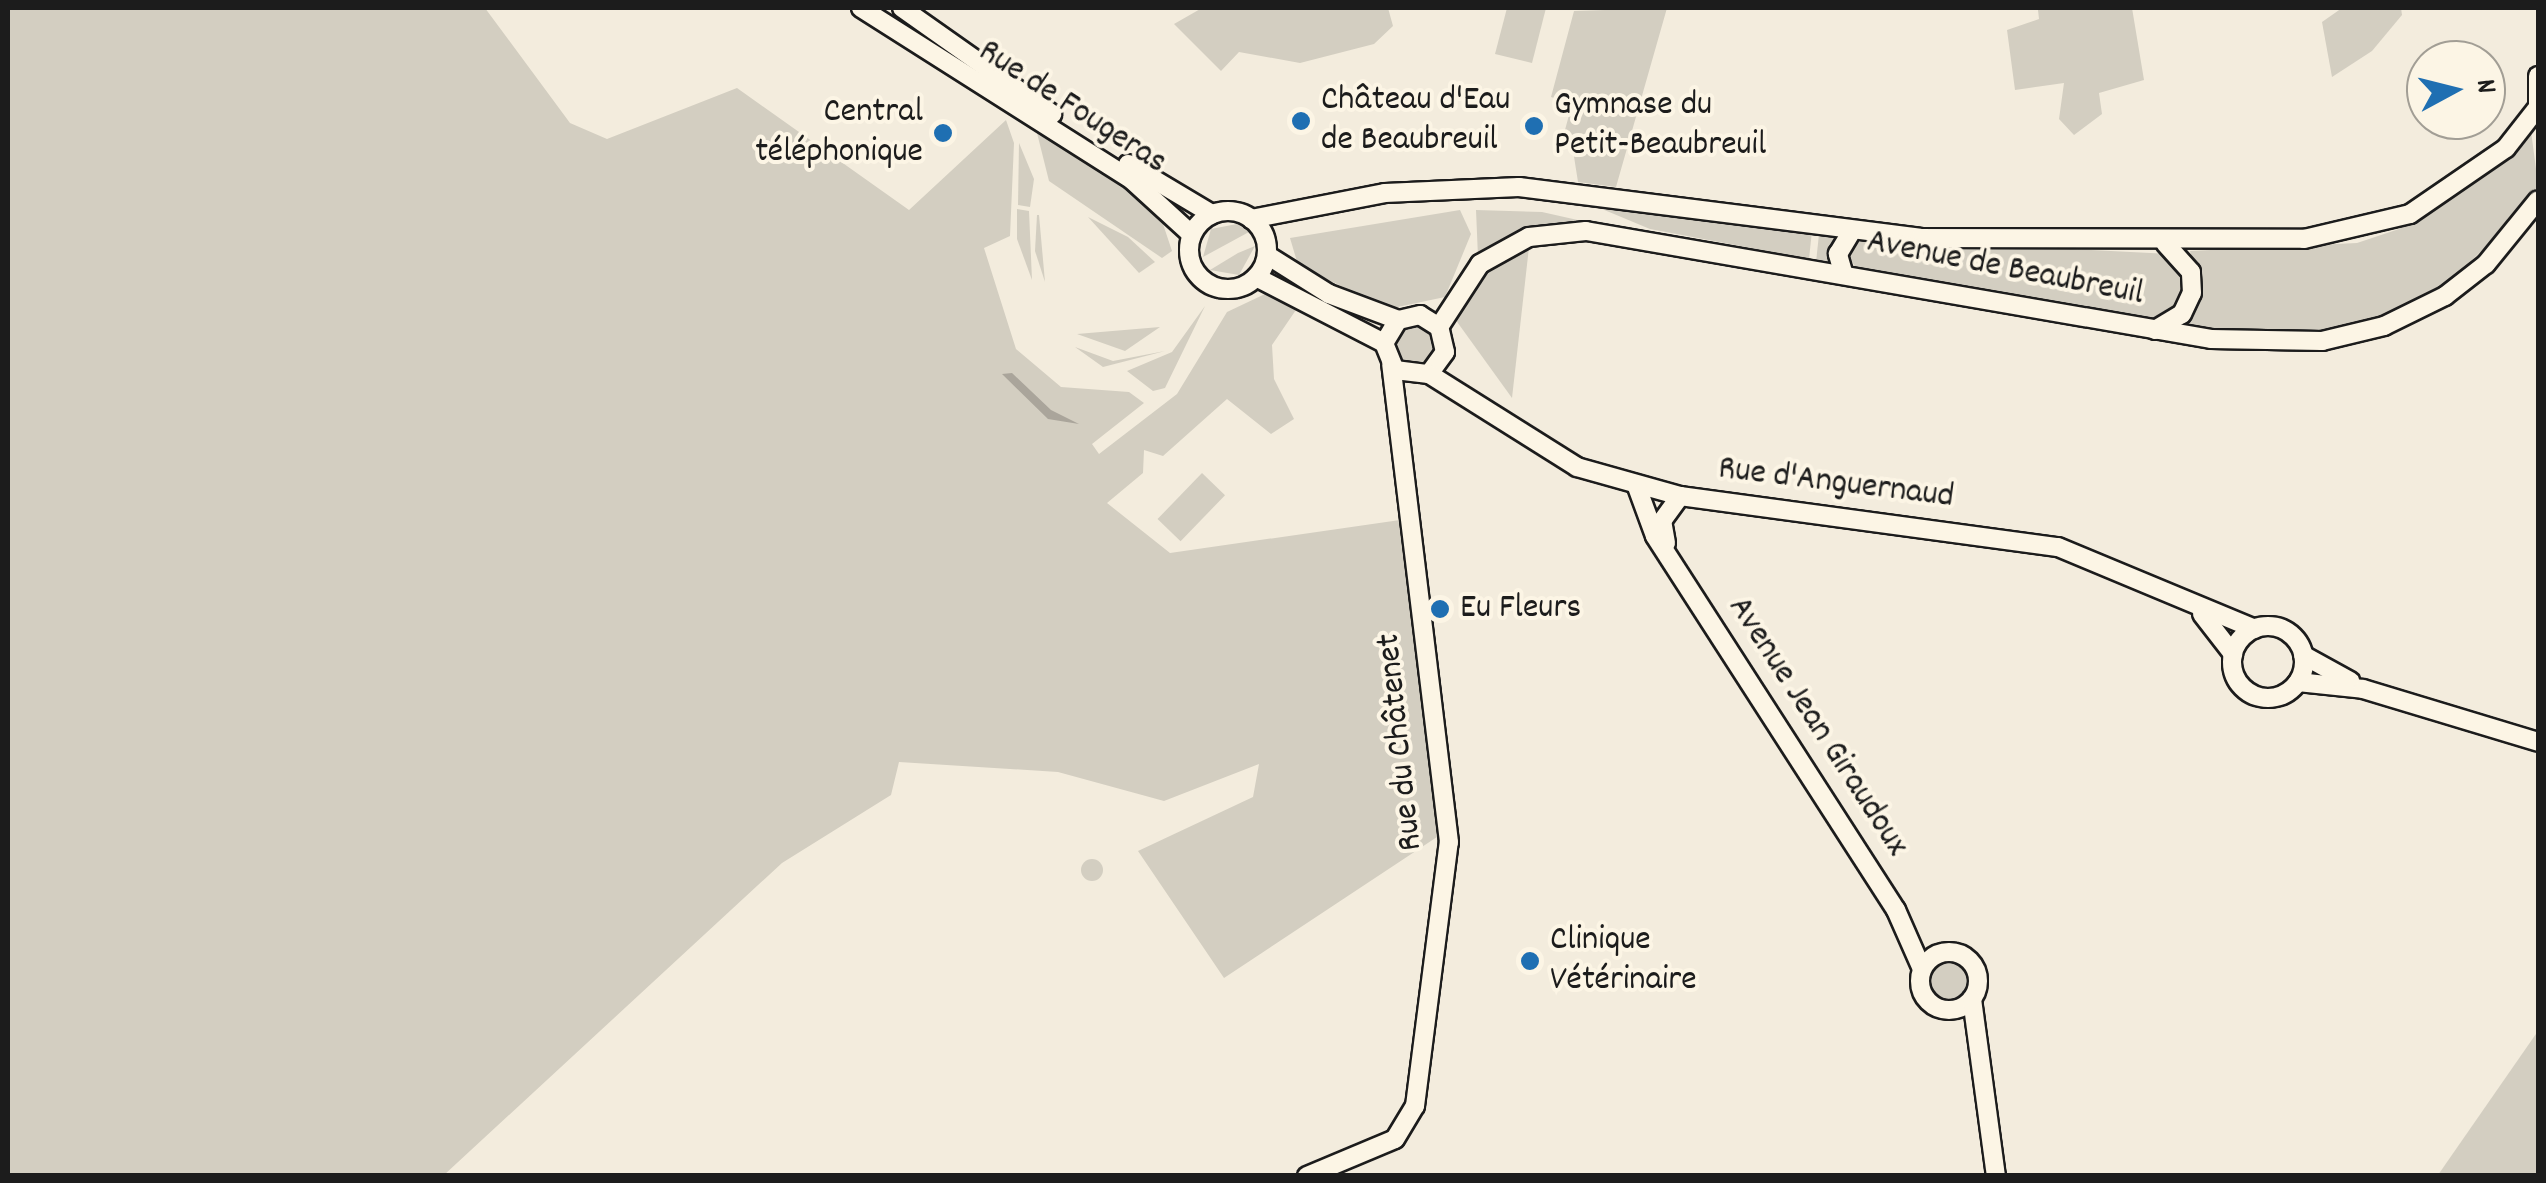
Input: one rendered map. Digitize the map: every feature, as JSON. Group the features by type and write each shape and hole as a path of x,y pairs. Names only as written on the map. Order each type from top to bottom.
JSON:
{"main road":[{"name":"Rue de Fougeras","path":"861,8 1132,180 1192,236"},
{"name":"Rue de Fougeras","path":"902,8 1191,210 1212,214"},
{"name":"Avenue de Beaubreuil","path":"1251,219 1399,191 1519,187 1852,231 2166,244 2324,237 2395,221 2472,176 2538,106 2538,76"},
{"name":"Avenue de Beaubreuil","path":"1440,327 1480,264 1559,232 1844,272 2155,330 2263,346 2384,326 2486,264 2538,200"},
{"path":"1267,255 1256,277 1232,289 1206,282 1192,264 1192,236 1212,214 1251,219 1267,255 1328,294 1398,320 1420,315 1440,327"},
{"name":"Avenue de Beaubreuil","path":"1844,272 1838,254 1852,231"},
{"name":"Avenue de Beaubreuil","path":"2155,330 2182,314 2192,293 2190,272 2166,244"},
{"path":"1256,277 1384,343 1391,365"},
{"path":"1384,343 1398,320"},
{"name":"Rue d'Anguernaud","path":"1440,327 1445,352 1473,402"},
{"path":"1421,375 1445,352"},
{"name":"Rue d'Anguernaud","path":"1391,365 1421,375 1473,402 1577,467 1637,487 2058,547 2149,579 2198,610 2255,629 2282,630 2303,654 2364,688 2538,742"},
{"name":"Rue du Châtenet","path":"1307,1176 1395,1139 1415,1106 1449,842 1391,365"},
{"name":"Rue du Châtenet","path":"1397,416 1421,375"},
{"name":"Avenue Jean Giraudoux","path":"1637,487 1675,564 1905,924 1922,969"},
{"name":"Avenue Jean Giraudoux","path":"1675,564 1662,521 1680,496"},
{"name":"Rue d'Anguernaud","path":"2198,610 2233,654 2238,682 2256,696 2280,696 2298,682 2364,688"},
{"path":"2233,654 2255,629"},
{"path":"2298,682 2303,654"},
{"name":"Avenue Jean Giraudoux","path":"1905,924 1945,952"},
{"path":"1975,1034 1924,997 1922,969 1945,952 1974,966 1975,1034 1996,1176"},
{"path":"1947,1010 1972,999"}],"shaded area":[{"path":"8,8 485,8 570,123 607,139 737,88 909,210 1006,120 1014,143 1010,236 984,248 1016,349 1061,387 1129,392 1144,403 1092,444 1099,454 1177,394 1227,312 1265,294 1298,307 1272,345 1274,379 1294,419 1271,434 1227,399 1163,456 1144,450 1143,473 1107,503 1170,553 1400,520 1440,835 1224,978 1138,851 1253,797 1259,764 1164,801 1058,772 899,762 891,795 782,863 444,1175 8,1175"},
{"path":"1202,8 1388,8 1393,26 1374,44 1300,63 1239,52 1221,71 1174,24"},
{"path":"1507,8 1546,8 1532,63 1495,54"},
{"path":"1667,8 1616,187 1578,182 1572,144 1562,141 1572,104 1551,97 1574,11"},
{"path":"2132,8 2144,80 2099,93 2102,114 2074,135 2059,119 2064,83 2015,90 2007,30 2039,19 2038,10"},
{"path":"2342,8 2401,8 2402,15 2372,51 2332,77 2322,22"},
{"path":"1036,129 1133,190 1162,221 1172,251 1162,258 1049,181"},
{"path":"2531,131 2538,184 2528,206 2443,288 2386,317 2315,336 2172,325 2197,279 2190,251 2357,243 2399,229 2489,171"},
{"path":"1019,143 1034,179 1030,207 1018,205"},
{"path":"1590,204 1812,231 1809,259 1650,229"},
{"path":"1017,209 1029,211 1032,280 1017,239"},
{"path":"1460,210 1471,234 1445,297 1388,309 1298,265 1290,238"},
{"path":"1476,210 1542,212 1622,230 1576,225 1478,257"},
{"path":"1039,215 1045,282 1035,251"},
{"path":"1088,217 1128,237 1155,262 1139,273"},
{"path":"1237,224 1249,232 1203,257 1211,229"},
{"path":"1819,234 1839,236 1836,262 1816,260"},
{"path":"1857,238 2170,254 2187,292 2172,313 2143,320 1856,268 1843,249"},
{"path":"1255,246 1239,275 1210,270 1238,253"},
{"path":"1529,247 1512,398 1455,319 1473,280"},
{"path":"1205,306 1165,388 1153,391 1127,371 1172,352"},
{"path":"1416,324 1430,330 1436,344 1430,358 1416,364 1402,358 1396,344 1402,330"},
{"path":"1160,327 1125,351 1077,334"},
{"path":"1075,347 1113,361 1165,351 1103,367"},
{"path":"1012,373 1051,410 1079,424 1048,419 1002,374"},
{"path":"1202,473 1225,495 1181,541 1158,519"},
{"path":"1092,859 1100,862 1100,878 1092,881 1084,878 1081,870 1084,862"},
{"path":"1949,961 1963,967 1969,981 1963,995 1949,1001 1935,995 1929,981 1935,967"},
{"path":"2538,1031 2538,1175 2438,1175"}],"place":[{"name":"Château d'Eau de Beaubreuil","path":"1301,121"},
{"name":"Gymnase du Petit-Beaubreuil","path":"1534,126"},
{"name":"Central téléphonique","path":"943,133"},
{"name":"Eu Fleurs","path":"1440,609"},
{"name":"Clinique Vétérinaire","path":"1530,961"}]}
